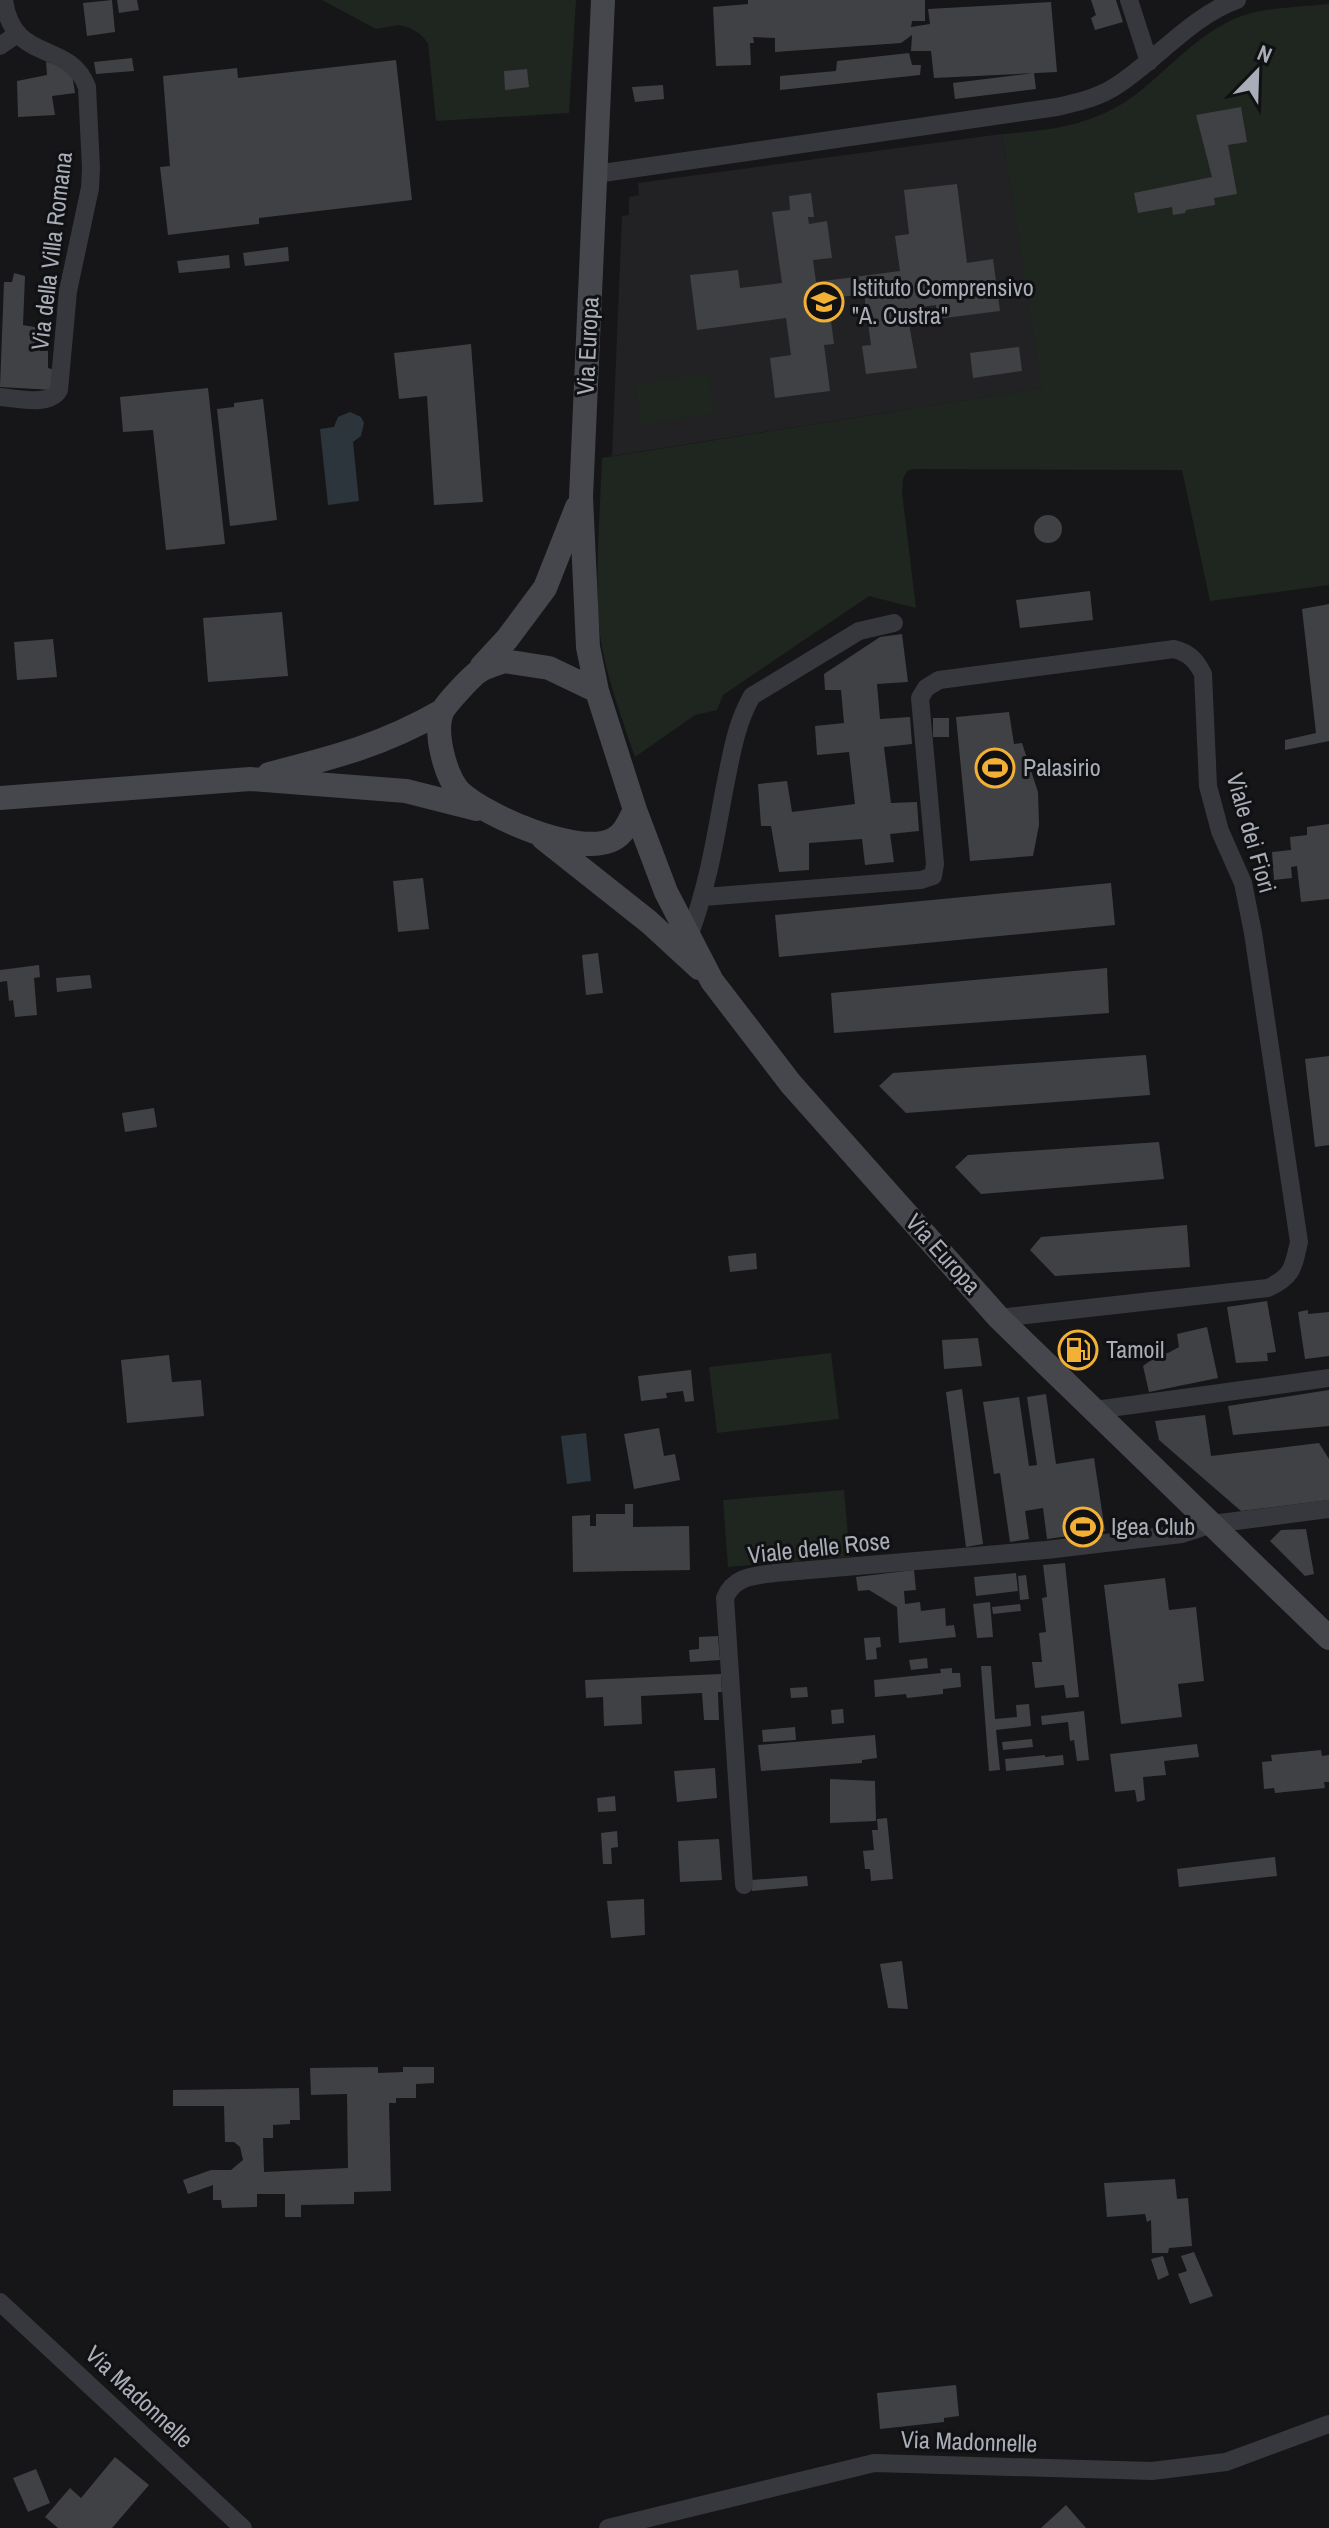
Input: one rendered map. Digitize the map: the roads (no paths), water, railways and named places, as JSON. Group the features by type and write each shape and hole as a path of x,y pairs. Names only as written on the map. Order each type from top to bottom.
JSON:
{"street":[{"path":"0,46 17,34 6,14 4,0"},
{"name":"Via Europa","path":"597,691 588,647 581,497 603,0"},
{"path":"1129,0 1149,62"},
{"path":"596,174 1057,107 1084,100 1112,89 1202,20 1225,4 1237,0"},
{"name":"Via della Villa Romana","path":"0,397 48,400 59,390 68,291 91,168 87,87 83,77 73,65 33,46 17,34"},
{"path":"250,779 347,754 401,735 442,711 507,639 545,588 581,497"},
{"path":"689,936 704,897 733,744 743,711 752,696 859,631 894,623"},
{"name":"Viale dei Fiori","path":"704,897 921,880 933,876 935,864 920,698 926,688 939,680 1174,649 1187,653 1198,664 1203,674 1208,786 1220,831 1243,883 1253,933 1299,1242 1293,1270 1284,1280 1268,1288 999,1318"},
{"path":"0,798 250,779 406,791 484,810 537,833 572,841 597,844 611,841 623,833 635,810 597,691 549,668 504,661 478,671"},
{"path":"442,711 443,763 458,789 484,810"},
{"name":"Via Europa","path":"635,810 666,892 712,981 791,1084 999,1318 1329,1638"},
{"path":"537,833 639,913 712,981"},
{"path":"1095,1410 1329,1378"},
{"path":"1212,1524 1329,1509"},
{"name":"Viale delle Rose","path":"744,1885 725,1598 730,1587 744,1578 774,1573 1061,1549 1182,1534 1212,1524"},
{"name":"Via Madonnelle","path":"0,2302 243,2528"},
{"name":"Via Madonnelle","path":"608,2528 874,2463 1152,2471 1226,2462 1329,2425"}],"place":[{"name":"Istituto Comprensivo \"A. Custra\"","path":"824,302"},
{"name":"Palasirio","path":"995,768"},
{"name":"Tamoil","path":"1078,1350"},
{"name":"Igea Club","path":"1083,1527"}]}
